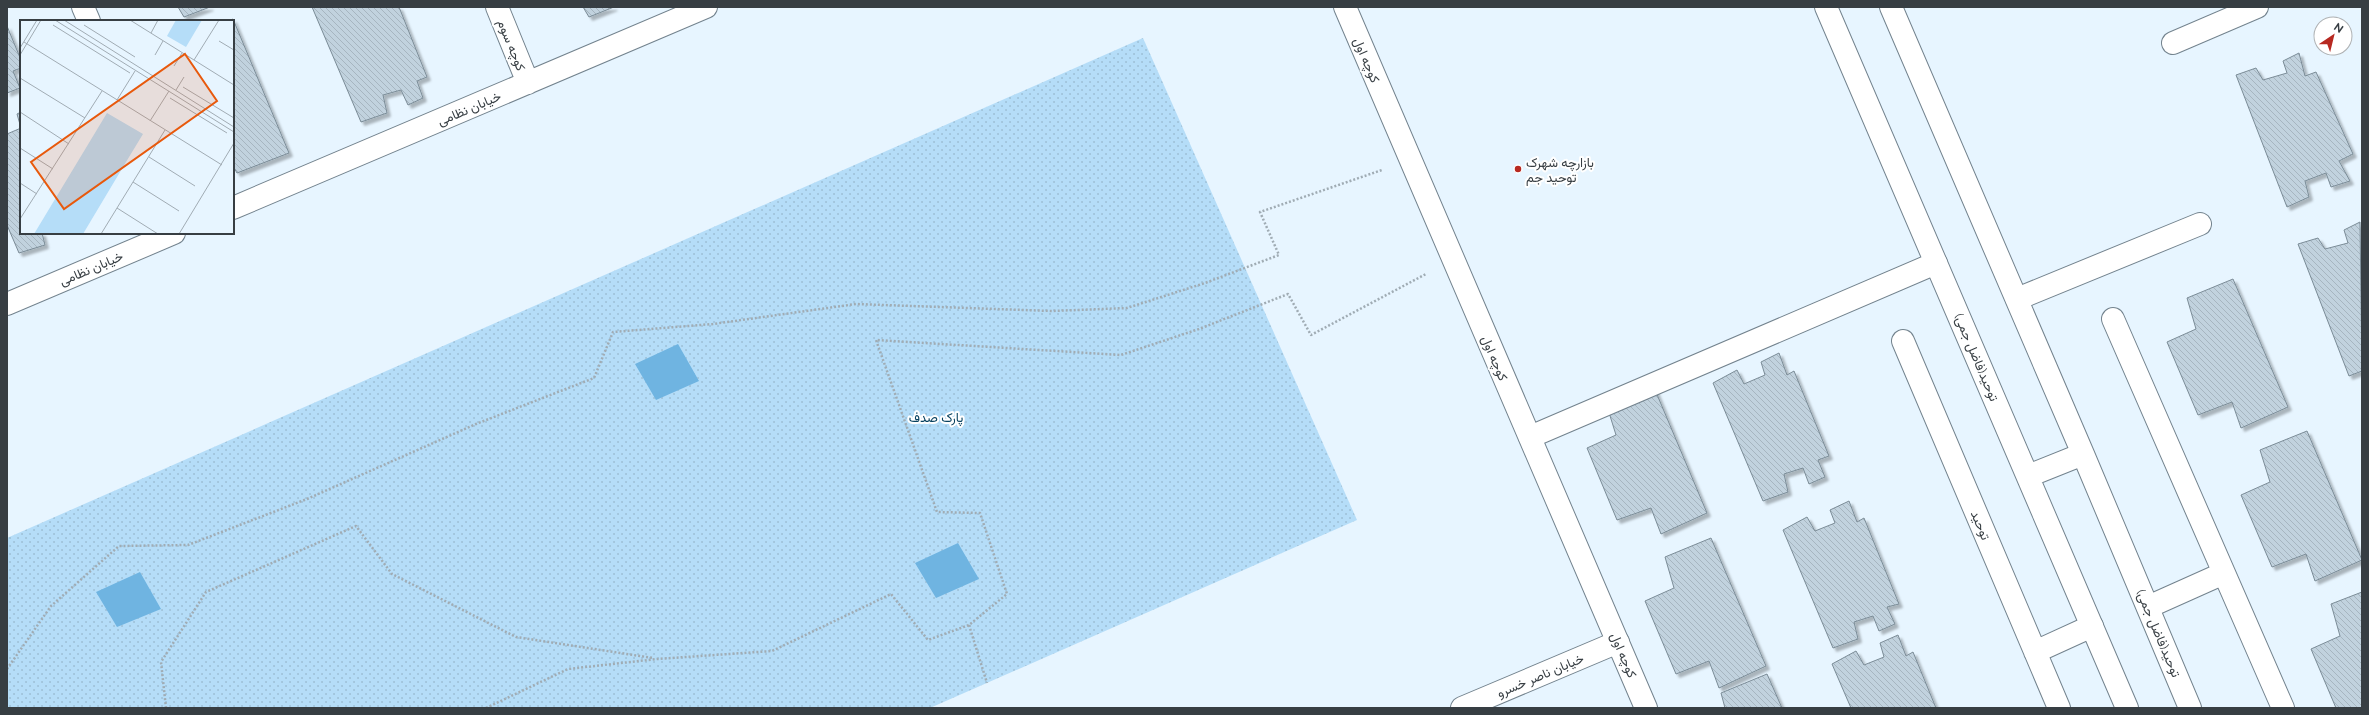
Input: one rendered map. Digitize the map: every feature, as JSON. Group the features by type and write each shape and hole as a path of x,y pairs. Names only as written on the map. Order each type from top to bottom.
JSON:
{"street":[{"path":"83,7 89,20"},
{"name":"کوچه سوم","path":"497,7 528,83"},
{"name":"خیابان نظامی","path":"234,208 706,7"},
{"name":"کوچه اول","path":"1345,7 1646,708"},
{"name":"توحید(فاضل جمی)","path":"1826,7 2127,708"},
{"name":"توحید(فاضل جمی)","path":"1891,7 2017,299 2190,708"},
{"path":"2173,43 2257,7"},
{"path":"2017,299 2200,224"},
{"name":"خیابان نظامی","path":"7,304 172,234"},
{"path":"1530,437 1936,263"},
{"path":"2113,319 2284,708"},
{"name":"توحید","path":"1903,341 2059,708"},
{"path":"2028,476 2083,454"},
{"path":"2148,607 2224,573"},
{"path":"2035,652 2092,626"},
{"name":"خیابان ناصر خسرو","path":"1462,708 1618,642"}],"path":[{"path":"7,668 51,606 119,546 188,545 307,499 476,424 594,378 613,332 713,324 856,304 1052,311 1128,308 1205,283 1279,254 1260,212 1410,160"},
{"path":"486,708 568,669 657,659 772,651 891,594 928,640 969,625 1007,594 980,513 937,512 876,340 1121,356 1199,329 1288,294 1311,335 1453,259"},
{"path":"166,708 161,662 206,592 356,526 392,574 516,637 657,659"},
{"path":"969,625 987,683"}],"green space":[{"name":"پارک صدف","path":"1143,38 1357,520 930,708 7,708 7,538"}],"shaded area":[{"path":"678,344 699,381 656,400 635,364"},
{"path":"958,543 979,579 936,598 915,563"},
{"path":"140,572 161,609 117,627 96,592"}],"building":[{"path":"178,7 210,7 184,17"},
{"path":"312,7 399,7 427,77 417,81 423,98 408,105 401,90 383,95 387,113 361,122"},
{"path":"583,7 614,7 589,17"},
{"path":"234,21 289,153 237,173 234,168"},
{"path":"7,26 20,58 20,68 13,71 20,88 7,93"},
{"path":"2299,53 2305,76 2316,72 2353,154 2339,161 2350,181 2331,187 2326,173 2305,181 2309,197 2287,207 2236,75 2256,68 2263,80 2287,73 2283,61"},
{"path":"20,112 20,124 17,114"},
{"path":"20,128 20,234 42,234 45,245 19,253 7,225 7,134"},
{"path":"2360,222 2362,371 2349,376 2298,244 2318,238 2325,249 2348,243 2344,230"},
{"path":"2233,279 2288,407 2241,428 2232,402 2198,415 2167,342 2196,329 2187,298"},
{"path":"1779,353 1787,375 1794,371 1829,456 1818,460 1825,477 1809,484 1803,468 1784,474 1788,492 1763,501 1713,383 1737,370 1744,384 1765,375 1761,362"},
{"path":"1653,385 1707,513 1661,534 1651,508 1617,520 1587,448 1616,435 1606,403"},
{"path":"2307,431 2362,560 2315,581 2306,554 2272,567 2241,495 2270,482 2260,450"},
{"path":"1849,501 1857,522 1864,518 1899,604 1887,607 1895,624 1879,631 1873,616 1854,622 1858,639 1833,648 1783,530 1807,517 1815,531 1835,523 1830,510"},
{"path":"1711,538 1766,666 1719,688 1709,661 1676,674 1645,601 1674,588 1665,557"},
{"path":"2362,592 2362,708 2336,708 2311,649 2340,636 2331,604"},
{"path":"1898,635 1906,656 1913,652 1936,708 1851,708 1832,664 1856,651 1864,665 1884,657 1880,643"},
{"path":"1767,674 1782,708 1725,708 1721,693"}],"place":[{"name":"بازارچه شهرک توحید جم","path":"1518,169"}]}
